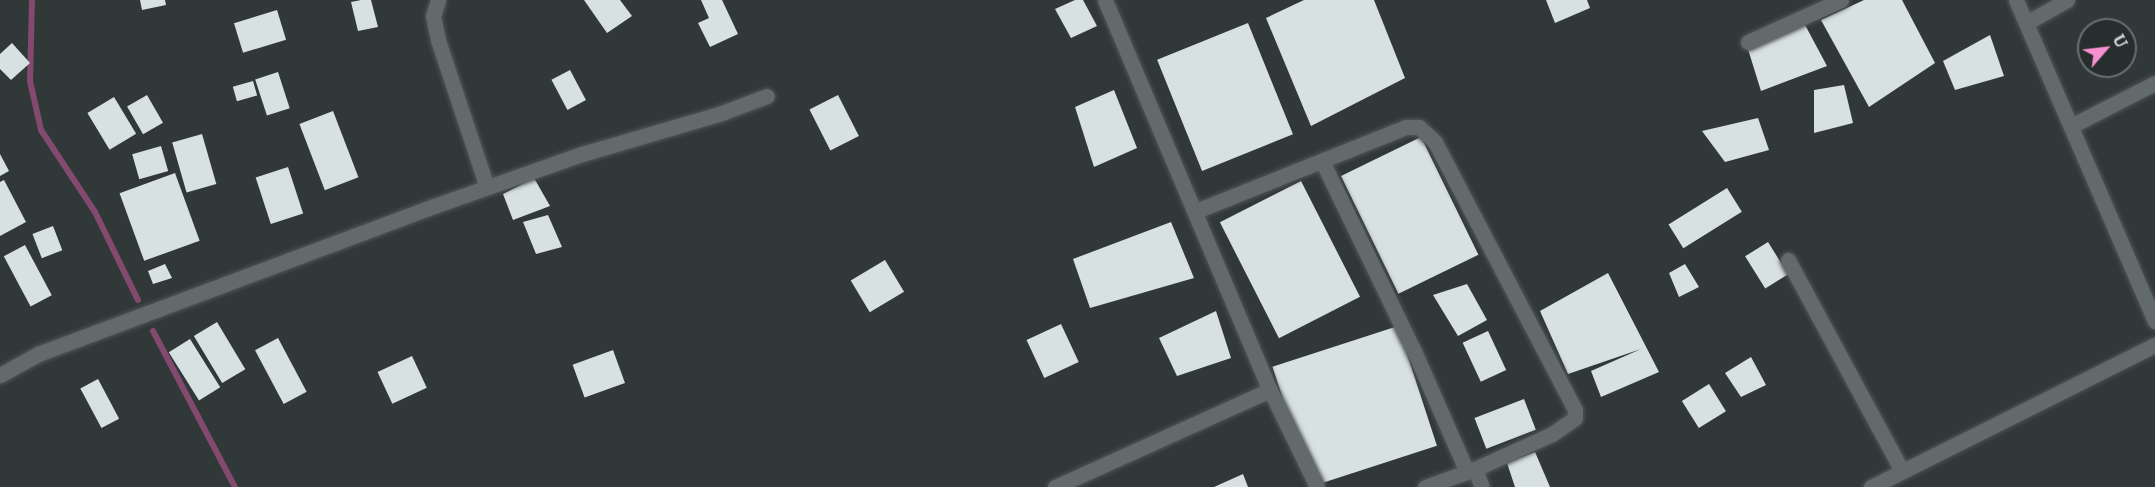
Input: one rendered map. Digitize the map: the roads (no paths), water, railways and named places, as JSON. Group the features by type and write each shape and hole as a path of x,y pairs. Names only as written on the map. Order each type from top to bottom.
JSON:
{"street":[{"path":"438,0 434,16 438,39 487,187"},
{"path":"1104,0 1196,211 1270,390 1317,487"},
{"path":"1748,42 1841,0"},
{"path":"2016,0 2155,321"},
{"path":"2026,23 2067,0"},
{"path":"2071,126 2155,83"},
{"path":"0,375 38,354 487,187 582,154 719,114 767,96"},
{"path":"1196,211 1323,163 1406,128 1419,127 1435,142 1575,410 1575,418 1552,434 1471,471 1425,487"},
{"path":"1323,163 1471,471 1482,487"},
{"path":"1788,260 1902,471"},
{"path":"1871,487 2155,345"},
{"path":"1055,487 1270,390"}],"waterway":[{"path":"32,0 30,81 41,130 95,212 138,300"},
{"path":"153,331 235,487"}]}
